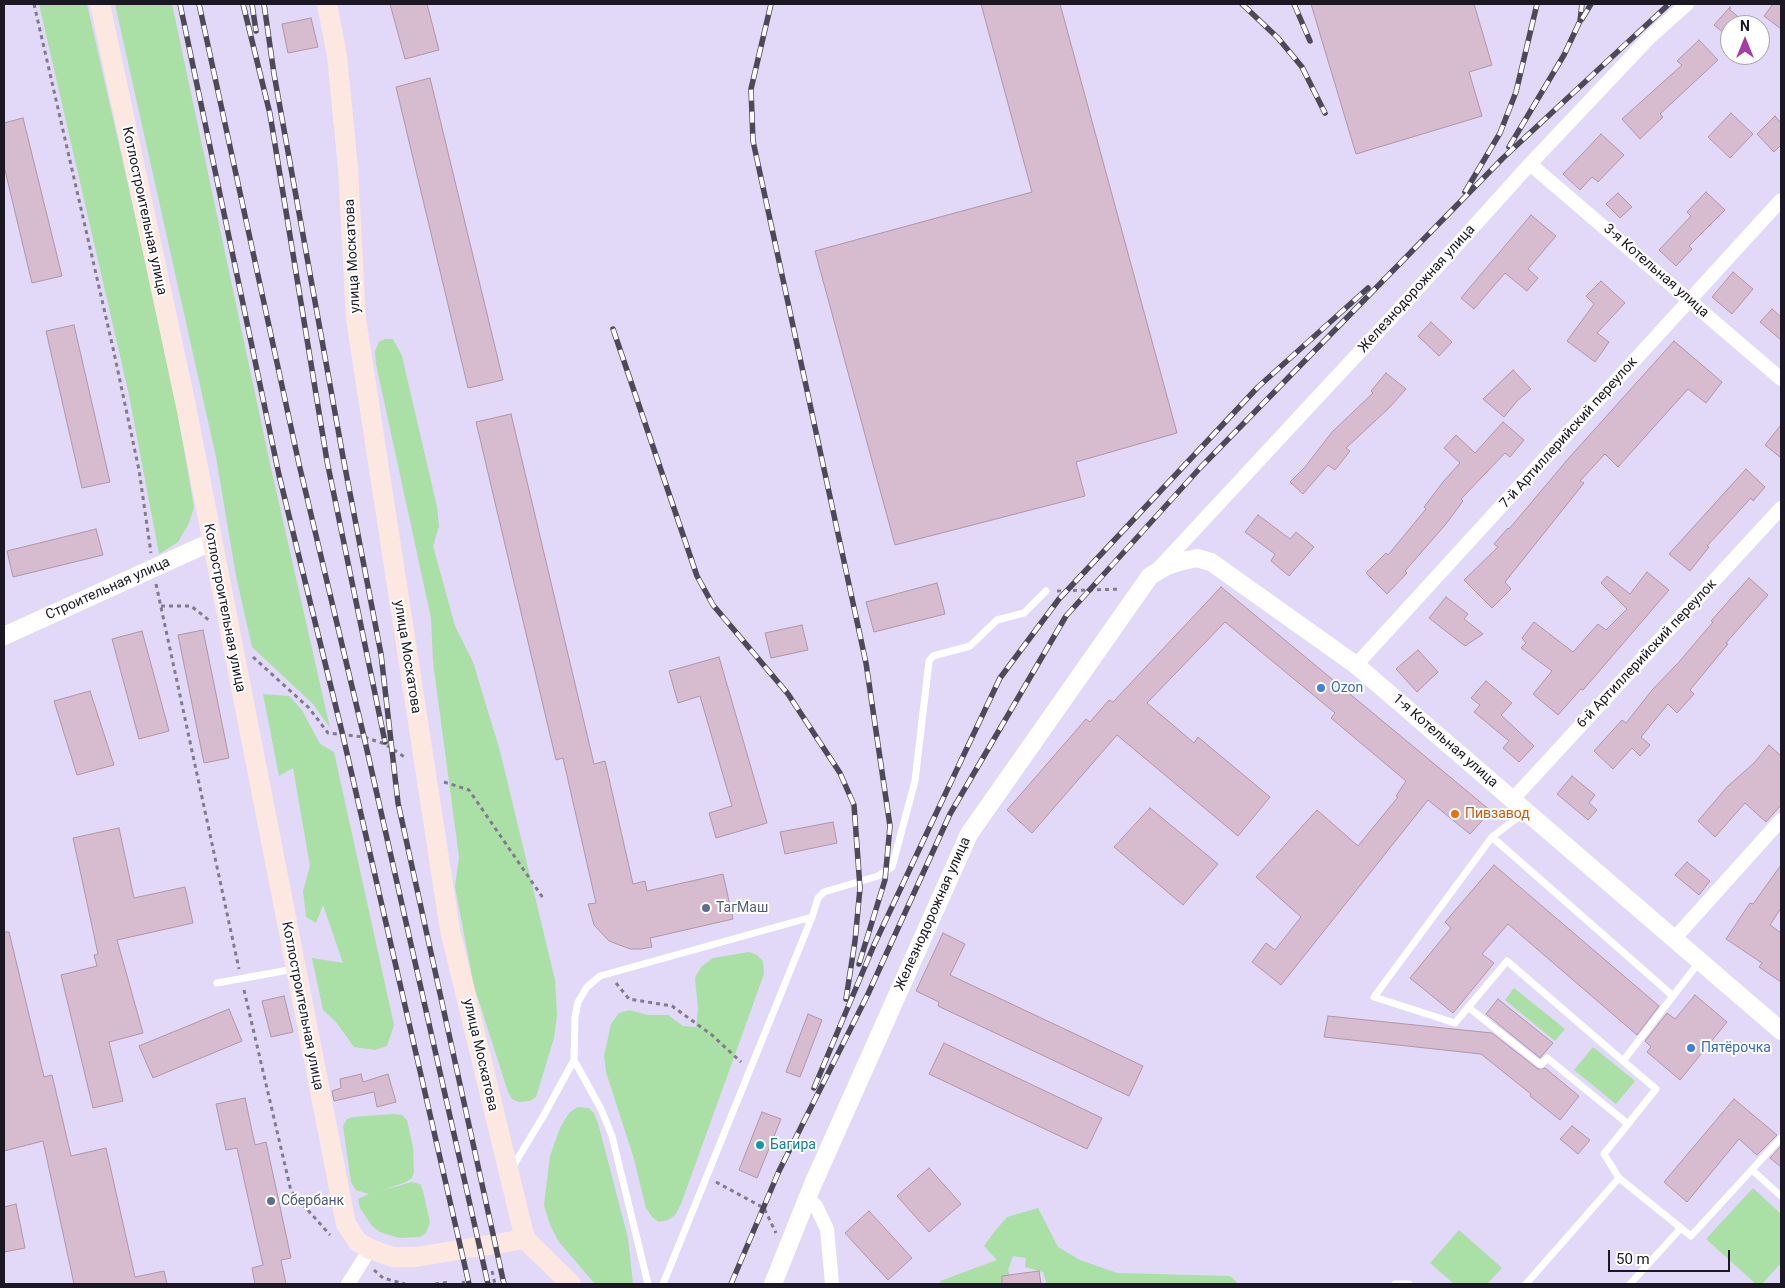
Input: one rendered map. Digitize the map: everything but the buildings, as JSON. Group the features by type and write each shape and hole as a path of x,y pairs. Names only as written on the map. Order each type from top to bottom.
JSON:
{"main road":[{"name":"Котлостроительная улица","path":"100,4 186,406 342,1214 351,1234 370,1250"},
{"name":"улица Москатова","path":"328,4 337,56 348,168 356,319 425,777 450,930 525,1239"},
{"path":"370,1250 393,1257 416,1257 525,1239 571,1284"}],"street":[{"name":"Железнодорожная улица","path":"773,1284 807,1198 969,834 1150,576 1393,316 1530,164 1650,37 1687,4"},
{"name":"3-я Котельная улица","path":"1530,164 1781,379"},
{"name":"7-й Артиллерийский переулок","path":"1356,665 1781,200"},
{"name":"6-й Артиллерийский переулок","path":"1512,800 1781,508"},
{"name":"Строительная улица","path":"4,636 211,542"},
{"name":"1-я Котельная улица","path":"1183,561 1197,558 1211,562 1356,665 1781,1031"},
{"name":"Железнодорожная улица","path":"1150,576 1167,566 1183,561"},
{"path":"1674,939 1781,820"},
{"path":"807,1198 816,1206 827,1229 832,1284"},
{"path":"348,1284 370,1250"}],"lane":[{"path":"663,1284 812,917 818,898 824,892 878,876 892,867 915,781 929,662 933,656 970,646 997,620 1024,613 1046,591"},
{"path":"1526,811 1492,837 1374,998 1455,1023 1507,961 1656,1089 1604,1154 1619,1178 1691,1236 1781,1138"},
{"path":"1492,837 1673,996"},
{"path":"508,1174 544,1115 574,1060 575,1017 578,1002 588,986 607,972 812,917"},
{"path":"1623,1061 1700,961"},
{"path":"217,983 294,968"},
{"path":"1468,1007 1541,1065 1547,1058 1628,1124"},
{"path":"574,1060 601,1109 612,1136 648,1284"},
{"path":"1752,1170 1781,1196"},
{"path":"1526,1284 1619,1178"},
{"path":"1630,1284 1681,1228"},
{"path":"1395,1284 1409,1284"}],"path":[{"path":"34,4 139,470 153,569 200,795 291,1192"},
{"path":"1046,591 1129,588"},
{"path":"328,733 364,737 385,744 404,756 425,777 469,790 543,898"},
{"path":"607,972 629,999 672,1006 712,1035 750,1070"},
{"path":"716,1182 764,1208 785,1251"},
{"path":"492,1270 495,1284"},
{"path":"435,1284 450,1282"}],"green space":[{"path":"39,4 87,4 171,374 194,507 189,523 178,542 159,554 129,395"},
{"path":"115,4 172,4 269,459 330,728 313,704 252,647 236,576 216,457"},
{"path":"385,339 393,339 402,356 437,507 439,526 433,546 455,626 473,662 500,751 555,980 557,1015 554,1038 536,1097 530,1101 519,1102 512,1099 508,1092 474,986 455,887 459,857 433,662 431,618 376,364 375,351 379,342"},
{"path":"263,694 289,696 302,710 320,744 334,752 394,1025 387,1046 375,1050 354,1047 336,1022 323,1010 312,958 343,963 323,905 316,923 306,917 303,891 310,866 293,768 279,776"},
{"path":"749,952 757,955 763,961 764,974 681,1204 675,1215 668,1220 659,1222 652,1217 646,1208 634,1159 606,1072 604,1056 611,1024 619,1013 629,1010 648,1015 668,1015 683,1026 696,1027 698,1009 695,978 701,967 713,958"},
{"path":"1514,988 1565,1029 1555,1041 1505,1000"},
{"path":"1593,1047 1635,1081 1616,1104 1574,1070"},
{"path":"578,1107 589,1108 594,1113 598,1123 628,1238 633,1284 595,1284 559,1242 550,1225 544,1205 550,1156 560,1128 569,1113"},
{"path":"393,1114 402,1115 407,1120 413,1147 414,1172 412,1178 406,1182 380,1191 412,1182 420,1184 430,1222 426,1233 420,1237 399,1238 380,1232 372,1226 360,1208 358,1199 369,1194 356,1190 351,1182 343,1126 347,1119"},
{"path":"1753,1188 1781,1214 1781,1263 1762,1284 1756,1284 1706,1239"},
{"path":"1038,1208 1058,1247 1080,1260 1117,1273 1230,1276 1239,1284 1047,1284 1043,1272 1025,1267 1026,1258 1013,1256 1008,1270 1012,1284 942,1284 940,1281 997,1260 984,1246 995,1231 1007,1217"},
{"path":"1459,1230 1502,1268 1487,1284 1454,1284 1430,1263"}],"railway":[{"path":"180,4 279,475 343,736 469,1284"},
{"path":"199,4 299,464 364,737 488,1284"},
{"path":"243,4 270,114 327,461 385,742"},
{"path":"252,4 256,31"},
{"path":"264,4 274,74 343,457 381,654 398,803 504,1284"},
{"path":"771,4 751,89 753,141 866,663 890,826 885,880 859,964"},
{"path":"1242,4 1278,38 1302,67 1325,113"},
{"path":"1294,4 1310,41"},
{"path":"1465,192 1500,133 1516,92 1537,4"},
{"path":"1509,147 1564,55 1580,21 1582,4"},
{"path":"1582,19 1591,4"},
{"path":"731,1284 779,1171 868,994 950,814 1066,616 1200,468 1503,158 1669,4"},
{"path":"814,1088 874,945 1000,678 1059,599 1258,387 1368,288"},
{"path":"613,329 697,576 713,605 788,694 840,773 854,805 860,888 855,941 846,999"}],"place":[{"name":"Ozon","path":"1321,688"},
{"name":"Пивзавод","path":"1455,814"},
{"name":"ТагМаш","path":"706,908"},
{"name":"Пятёрочка","path":"1691,1048"},
{"name":"Багира","path":"760,1145"},
{"name":"Сбербанк","path":"271,1201"}]}
